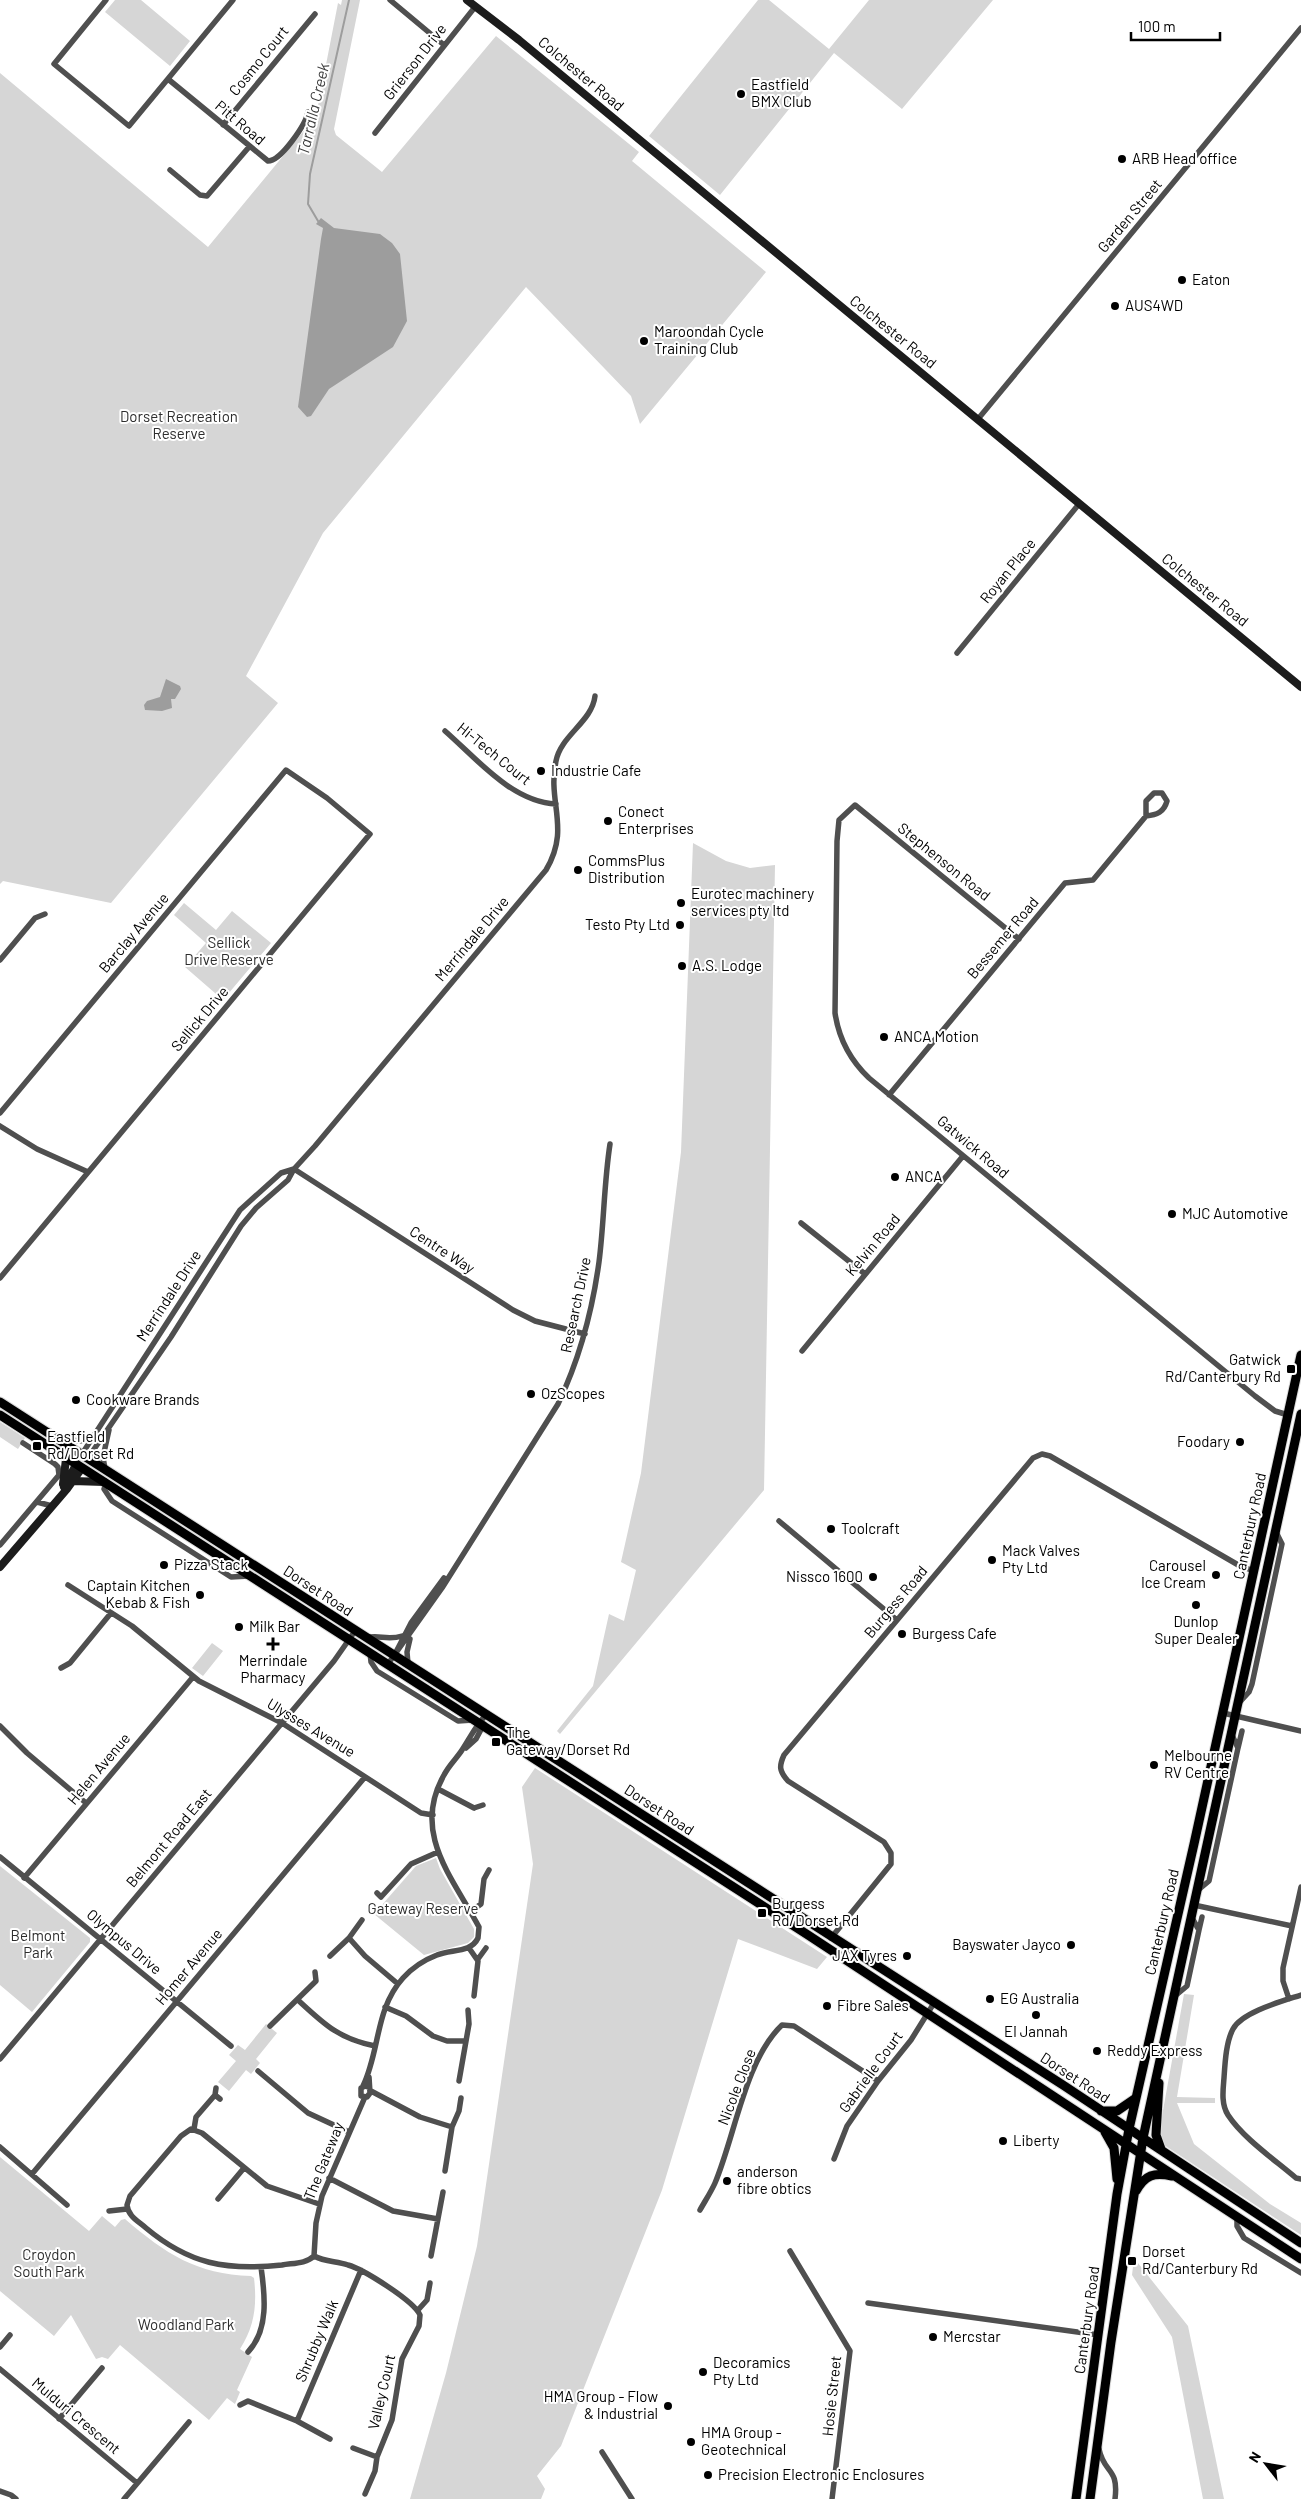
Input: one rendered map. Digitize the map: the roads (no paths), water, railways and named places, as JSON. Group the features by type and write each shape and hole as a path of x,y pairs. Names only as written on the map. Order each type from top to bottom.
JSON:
{"main road":[{"name":"Colchester Road","path":"467,0 519,40 1301,687"},
{"name":"Canterbury Road","path":"1076,2499 1117,2194 1126,2144 1223,1715 1301,1355"},
{"name":"Dorset Road","path":"0,1402 1161,2149 1301,2243"},
{"name":"Dorset Road","path":"0,1415 928,2013 1140,2152 1237,2219 1301,2259"},
{"path":"1288,1415 1301,1416"},
{"name":"Canterbury Road","path":"1090,2499 1142,2138 1175,1996 1301,1416"},
{"path":"54,1503 85,1456"},
{"path":"62,1490 66,1459"},
{"path":"0,1567 73,1481 79,1466"},
{"path":"73,1481 105,1483"},
{"path":"261,1583 267,1574"},
{"path":"1181,1902 1194,1905"},
{"path":"826,1947 831,1938"},
{"path":"1161,2055 1156,2134 1161,2149"},
{"path":"1101,2111 1117,2111 1136,2098"},
{"path":"1102,2128 1114,2148 1117,2194"},
{"path":"1134,2195 1140,2184 1149,2175 1156,2173 1177,2177"},
{"path":"1087,2420 1100,2421"}],"street":[{"path":"106,0 54,64 129,126 230,1"},
{"path":"390,0 444,45"},
{"name":"Grierson Drive","path":"375,133 475,7"},
{"name":"Cosmo Court","path":"224,125 315,14"},
{"name":"Garden Street","path":"978,419 1301,28"},
{"name":"Pitt Road","path":"168,80 266,160 275,160 306,122 308,112"},
{"path":"170,170 200,195 206,196 250,147"},
{"name":"Royan Place","path":"957,653 1079,504"},
{"name":"Merrindale Drive","path":"85,1456 110,1425 160,1353 244,1222 288,1180 294,1169 546,870 558,844 553,779 556,760 562,746 589,712 596,696"},
{"name":"Hi-Tech Court","path":"445,731 513,790 542,803 556,804"},
{"name":"Barclay Avenue","path":"0,1113 286,770"},
{"name":"Sellick Drive","path":"0,1278 370,834 327,798 286,770"},
{"name":"Bessemer Road","path":"889,1095 1065,883 1093,880 1146,816 1163,810 1167,801 1162,793 1154,793 1146,801 1146,816"},
{"name":"Stephenson Road","path":"854,804 1019,938"},
{"name":"Gatwick Road","path":"854,804 839,820 837,841 835,1013 837,1026 847,1052 861,1070 963,1156 1255,1396 1274,1411 1288,1415"},
{"path":"0,960 35,918 45,914"},
{"path":"0,1126 37,1149 88,1172"},
{"name":"Research Drive","path":"388,1664 414,1630 558,1404 581,1352 599,1263 610,1144"},
{"name":"Kelvin Road","path":"802,1351 963,1156"},
{"name":"Merrindale Drive","path":"85,1456 92,1438 240,1210 281,1173 294,1169"},
{"name":"Centre Way","path":"294,1169 513,1310 535,1322 585,1334"},
{"path":"801,1222 865,1274"},
{"path":"187,1291 196,1297"},
{"path":"151,1347 160,1353"},
{"path":"105,1469 103,1457 110,1425"},
{"path":"55,1437 80,1441 92,1438"},
{"path":"0,1545 57,1478 59,1471 55,1464 23,1443"},
{"name":"Burgess Road","path":"831,1938 891,1864 891,1853 884,1842 788,1780 782,1774 779,1766 784,1755 1034,1458 1042,1454 1050,1456 1240,1566 1254,1570"},
{"path":"37,1502 54,1503"},
{"path":"778,1522 897,1620"},
{"name":"Research Drive","path":"394,1656 402,1636 459,1558"},
{"name":"Ulysses Avenue","path":"68,1586 140,1632 193,1677 282,1723 417,1809 433,1812"},
{"path":"61,1668 70,1663 111,1613"},
{"path":"408,1665 408,1645 414,1630"},
{"name":"Belmont Road East","path":"0,2059 282,1723 355,1631"},
{"path":"366,1638 372,1636 393,1639 402,1636"},
{"path":"370,1653 371,1662 378,1671 458,1721 478,1723"},
{"name":"Helen Avenue","path":"24,1878 193,1677"},
{"path":"478,1959 469,1948 477,1941 480,1931 438,1852 433,1834 433,1812 438,1789 448,1769 462,1751 476,1739 478,1723 486,1715"},
{"path":"1223,1715 1301,1731"},
{"path":"0,1726 27,1753 86,1803"},
{"name":"Canterbury Road","path":"1197,1891 1209,1881 1242,1731"},
{"name":"Canterbury Road","path":"1232,1733 1238,1748"},
{"name":"Homer Avenue","path":"32,2174 365,1777"},
{"path":"438,1789 475,1812 483,1805"},
{"path":"377,1893 381,1897 411,1864 438,1852"},
{"name":"Olympus Drive","path":"0,1858 101,1938 231,2046"},
{"path":"470,1912 480,1904 484,1879 488,1870"},
{"path":"1289,1999 1283,1980 1283,1968 1301,1887"},
{"path":"1194,1905 1292,1926"},
{"name":"Canterbury Road","path":"1175,1996 1187,1986 1202,1917"},
{"name":"Canterbury Road","path":"1192,1918 1199,1930"},
{"path":"330,1956 349,1938 362,1920"},
{"path":"349,1938 365,1956 398,1984"},
{"name":"The Gateway","path":"314,2256 319,2204 348,2132 368,2093 369,2074 385,2007 398,1984 408,1973 429,1958 446,1952 469,1948"},
{"path":"474,1996 478,1959 486,1948"},
{"path":"270,2026 279,2014 298,2000 316,1981 315,1972"},
{"path":"1301,1995 1252,2014 1238,2022 1233,2028 1225,2069 1223,2098 1228,2115 1238,2127 1296,2178 1301,2179"},
{"path":"298,2000 338,2034 347,2039 375,2046"},
{"name":"Gabrielle Court","path":"834,2159 847,2126 878,2081 911,2040 934,2003"},
{"path":"385,2007 406,2016 433,2036 465,2042"},
{"path":"459,2081 469,2024 468,2010"},
{"name":"Nicole Close","path":"700,2210 715,2184 757,2062 775,2032 782,2025 794,2026 878,2081"},
{"path":"258,2071 308,2113 348,2132"},
{"path":"194,2130 196,2117 215,2091 220,2099"},
{"path":"368,2093 420,2117 452,2127"},
{"path":"445,2171 452,2127 459,2111 461,2098"},
{"path":"127,2209 130,2196 188,2130 202,2133 273,2190 319,2204"},
{"path":"0,2147 67,2205"},
{"path":"218,2199 244,2168"},
{"path":"329,2178 393,2211 438,2219"},
{"path":"431,2256 443,2192"},
{"path":"109,2211 127,2209 156,2236 185,2254 223,2266 261,2267 302,2262 314,2256 361,2270 418,2310"},
{"name":"Dorset Road","path":"1237,2219 1244,2238 1301,2274"},
{"name":"Hosie Street","path":"790,2251 850,2351 832,2499"},
{"path":"248,2352 258,2336 265,2311 261,2267"},
{"name":"Shrubby Walk","path":"297,2421 361,2270"},
{"name":"Valley Court","path":"365,2494 375,2471 377,2457 392,2420 402,2359 421,2320 418,2310 427,2300 430,2283"},
{"path":"868,2303 1099,2335"},
{"path":"0,2347 10,2335"},
{"path":"59,2419 102,2368"},
{"name":"Mulduri Crescent","path":"0,2369 137,2483"},
{"path":"240,2405 248,2401 297,2421 330,2439"},
{"path":"124,2499 189,2422"},
{"path":"1098,2439 1101,2458 1116,2480 1115,2499"},
{"path":"353,2448 377,2457"},
{"path":"602,2452 632,2499"},
{"path":"0,2491 11,2494 16,2499"}],"waterway":[{"name":"Tarralla Creek","path":"318,221 308,204 310,174 349,0"}],"place":[{"name":"Eastfield BMX Club","path":"741,94"},
{"name":"ARB Head office","path":"1122,159"},
{"name":"Eaton","path":"1182,280"},
{"name":"AUS4WD","path":"1115,306"},
{"name":"Maroondah Cycle Training Club","path":"644,341"},
{"name":"Industrie Cafe","path":"541,771"},
{"name":"Conect Enterprises","path":"608,821"},
{"name":"CommsPlus Distribution","path":"578,870"},
{"name":"Eurotec machinery services pty ltd","path":"681,903"},
{"name":"Testo Pty Ltd","path":"680,925"},
{"name":"A.S. Lodge","path":"682,966"},
{"name":"ANCA Motion","path":"884,1037"},
{"name":"ANCA","path":"895,1177"},
{"name":"MJC Automotive","path":"1172,1214"},
{"name":"Gatwick Rd/Canterbury Rd","path":"1291,1369"},
{"name":"OzScopes","path":"531,1394"},
{"name":"Cookware Brands","path":"76,1400"},
{"name":"Foodary","path":"1240,1442"},
{"name":"Eastfield Rd/Dorset Rd","path":"37,1446"},
{"name":"Toolcraft","path":"831,1529"},
{"name":"Mack Valves Pty Ltd","path":"992,1560"},
{"name":"Pizza Stack","path":"164,1565"},
{"name":"Carousel Ice Cream","path":"1216,1575"},
{"name":"Nissco 1600","path":"873,1577"},
{"name":"Captain Kitchen Kebab & Fish","path":"200,1595"},
{"name":"Dunlop Super Dealer","path":"1196,1605"},
{"name":"Milk Bar","path":"239,1627"},
{"name":"Burgess Cafe","path":"902,1634"},
{"name":"Merrindale Pharmacy","path":"273,1644"},
{"name":"The Gateway/Dorset Rd","path":"496,1742"},
{"name":"Melbourne RV Centre","path":"1154,1765"},
{"name":"Burgess Rd/Dorset Rd","path":"762,1913"},
{"name":"Bayswater Jayco","path":"1071,1945"},
{"name":"JAX Tyres","path":"907,1956"},
{"name":"EG Australia","path":"990,1999"},
{"name":"Fibre Sales","path":"827,2006"},
{"name":"El Jannah","path":"1036,2015"},
{"name":"Reddy Express","path":"1097,2051"},
{"name":"Liberty","path":"1003,2141"},
{"name":"anderson fibre obtics","path":"727,2181"},
{"name":"Dorset Rd/Canterbury Rd","path":"1132,2261"},
{"name":"Mercstar","path":"933,2337"},
{"name":"Decoramics Pty Ltd","path":"703,2372"},
{"name":"HMA Group - Flow & Industrial","path":"668,2406"},
{"name":"HMA Group - Geotechnical","path":"691,2442"},
{"name":"Precision Electronic Enclosures","path":"708,2475"}],"park label":[{"name":"Dorset Recreation Reserve","path":"179,426"},
{"name":"Sellick Drive Reserve","path":"229,952"},
{"name":"Gateway Reserve","path":"423,1909"},
{"name":"Belmont Park","path":"38,1944"},
{"name":"Croydon South Park","path":"49,2264"},
{"name":"Woodland Park","path":"186,2325"}]}
